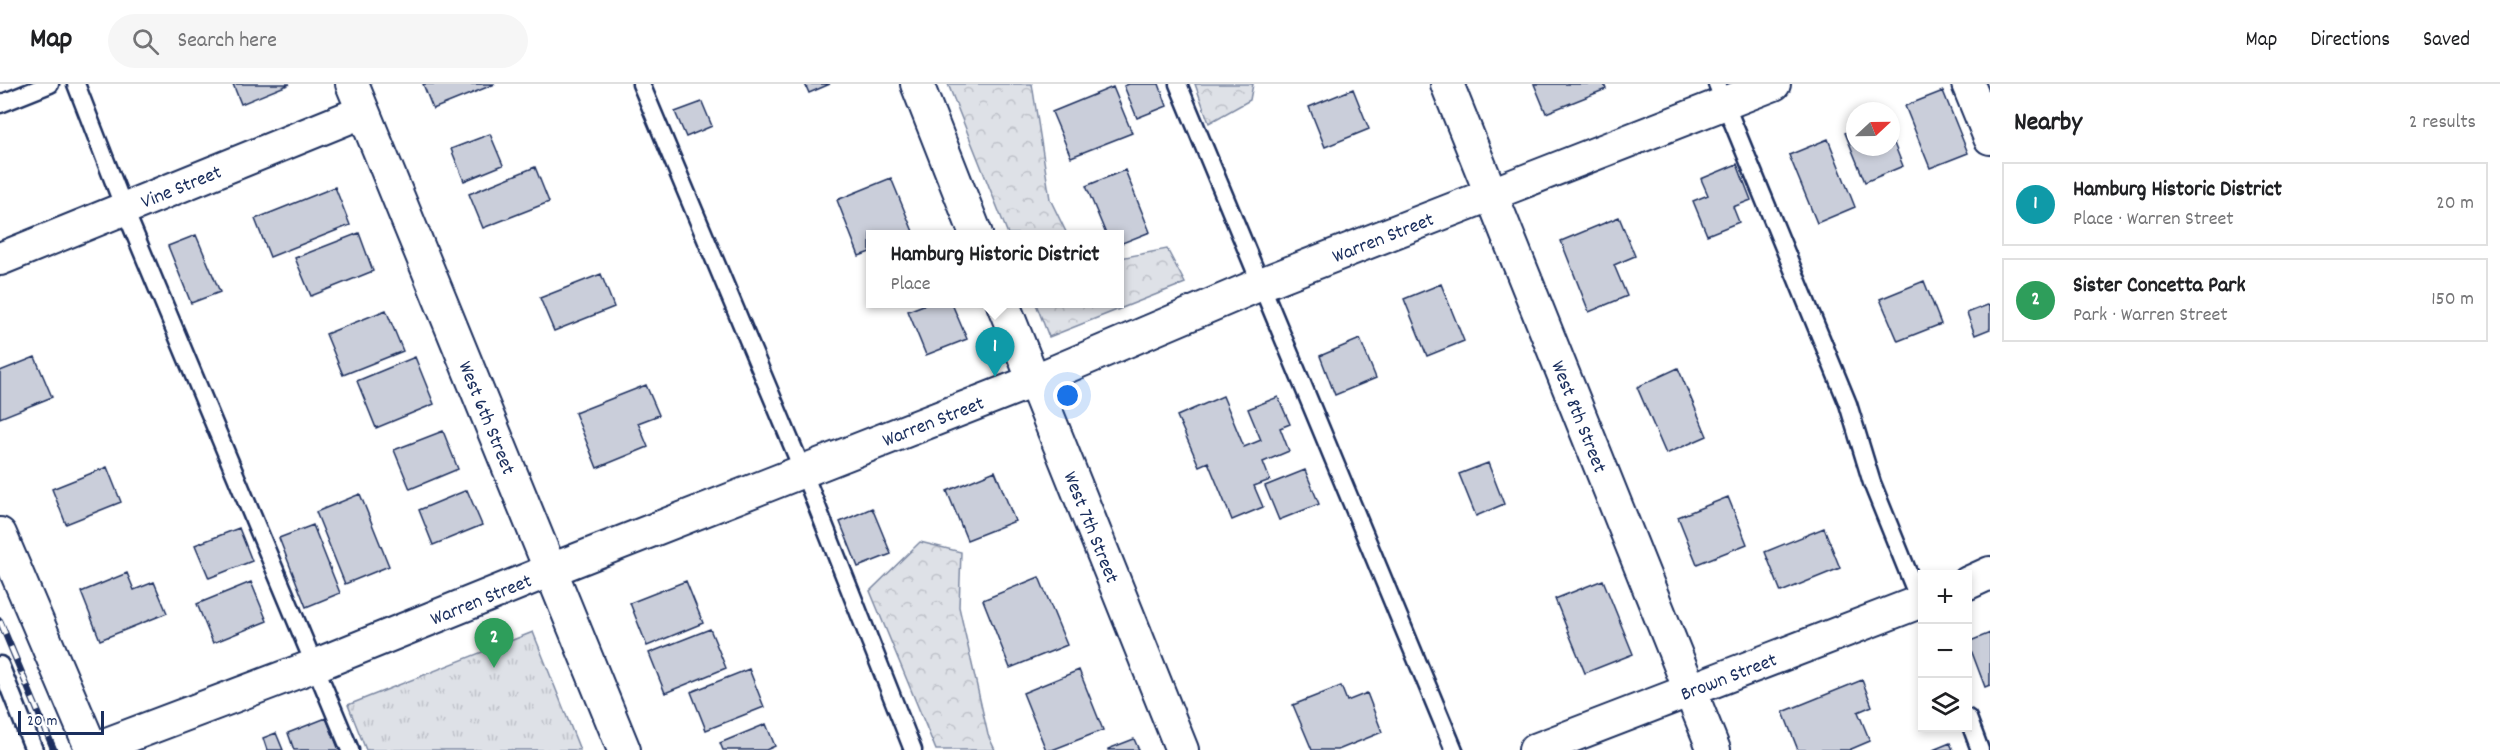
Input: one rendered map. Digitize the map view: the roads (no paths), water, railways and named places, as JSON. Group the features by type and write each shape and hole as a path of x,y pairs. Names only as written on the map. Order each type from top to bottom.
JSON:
{"street":[{"path":"917,84 974,230"},
{"name":"West 8th Street","path":"1446,84 1714,750"},
{"name":"Warren Street","path":"92,750 316,665 1033,381 1261,284 1491,195 1721,94 1774,84"},
{"path":"1968,84 1990,138"},
{"name":"Vine Street","path":"0,259 124,208 357,98"},
{"name":"West 6th Street","path":"357,98 624,750"},
{"name":"West 7th Street","path":"1005,308 1182,750"},
{"path":"0,534 92,750"},
{"path":"1972,581 1990,573"},
{"name":"Brown Street","path":"1535,750 1918,605"}],"lane":[{"path":"0,104 50,84"},
{"path":"75,84 124,208 350,750"},
{"path":"641,84 802,471 913,750"},
{"path":"1178,84 1454,750"},
{"path":"1721,94 1848,404 1872,483 1918,593"},
{"path":"0,665 34,750"},
{"path":"1972,729 1980,750"}],"railway":[{"path":"0,621 54,750"}],"place":[{"name":"Hamburg Historic District","path":"995,377"},
{"name":"Sister Concetta Park","path":"494,668"}]}
